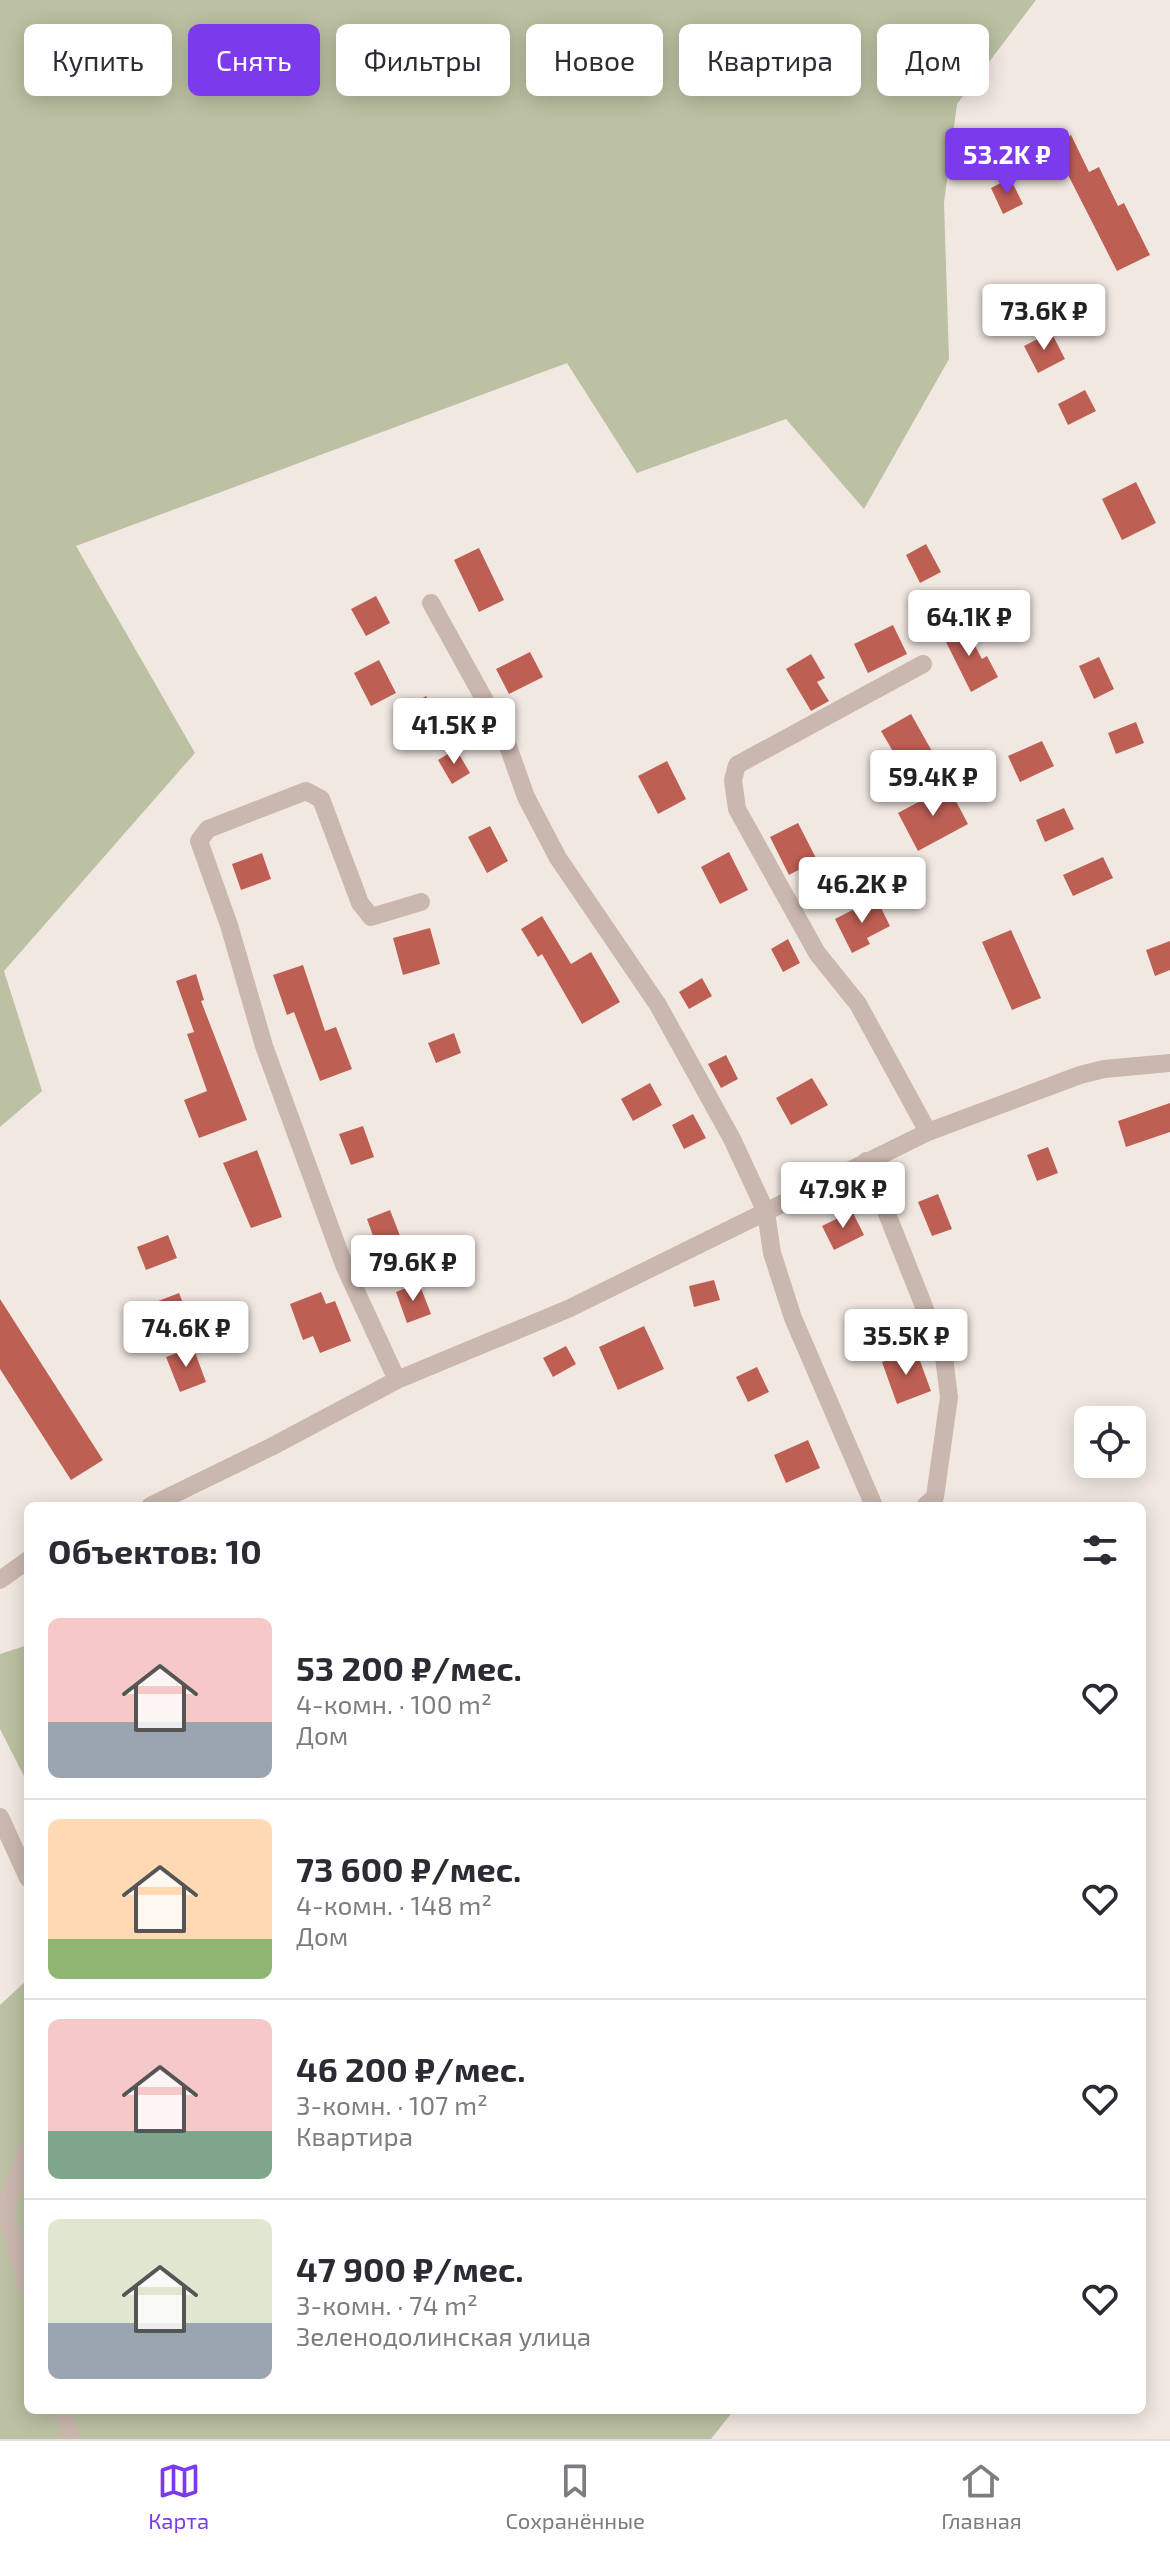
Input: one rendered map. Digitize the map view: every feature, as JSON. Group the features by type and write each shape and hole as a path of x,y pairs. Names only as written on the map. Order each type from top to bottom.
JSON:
{"street":[{"path":"431,603 504,735 526,797 558,858 658,1005 732,1139 766,1212 772,1253 793,1318 872,1502"},
{"path":"923,664 737,765 733,780 737,809 809,940 858,1004 928,1132"},
{"path":"397,1380 344,1265 264,1046 229,925 199,841 208,829 306,791 321,799 360,903 371,917 421,902"},
{"path":"158,1502 397,1380 568,1309 928,1132 1080,1075 1104,1069 1170,1063"},
{"path":"866,1161 944,1357 949,1397 935,1497 929,1502"},
{"path":"0,1580 24,1563"},
{"path":"0,1817 24,1869"},
{"path":"24,2158 5,2209 24,2275"},
{"path":"64,2414 71,2439"}],"green space":[{"path":"0,0 1036,0 989,62 989,24 877,24 877,96 963,96 957,104 944,203 949,359 864,509 786,419 637,473 567,363 76,546 195,753 4,971 42,1091 0,1127"},
{"path":"24,1646 24,1776 0,1729 0,1654"},
{"path":"24,1983 24,2414 731,2414 711,2439 0,2439 0,2005"}],"building":[{"path":"1071,135 1089,172 1099,167 1118,206 1124,203 1150,255 1117,271 1063,165 1053,170 1042,149"},
{"path":"1010,178 1023,204 1003,214 991,188"},
{"path":"1046,284 1057,305 1029,320 1018,299"},
{"path":"1051,332 1065,359 1038,373 1024,346"},
{"path":"1085,390 1096,411 1068,425 1058,404"},
{"path":"1136,482 1156,523 1122,540 1102,499"},
{"path":"926,544 941,572 920,583 906,555"},
{"path":"479,548 504,600 479,612 454,560"},
{"path":"376,596 390,623 366,636 351,609"},
{"path":"963,623 982,659 987,656 998,677 971,692 942,634"},
{"path":"893,625 907,654 868,673 854,644"},
{"path":"530,652 543,677 509,694 496,669"},
{"path":"811,654 825,678 817,682 829,701 811,711 786,669"},
{"path":"1099,657 1114,689 1094,699 1079,666"},
{"path":"379,660 396,693 371,706 354,673"},
{"path":"426,696 439,718 410,734 398,713"},
{"path":"911,714 933,753 904,770 881,731"},
{"path":"1136,722 1144,743 1116,754 1108,733"},
{"path":"1042,741 1054,766 1020,782 1008,756"},
{"path":"456,749 470,773 452,784 438,760"},
{"path":"667,761 686,799 658,814 638,776"},
{"path":"948,786 968,824 918,851 898,813"},
{"path":"1064,808 1074,829 1045,842 1036,820"},
{"path":"798,823 817,860 789,875 770,837"},
{"path":"490,826 508,861 487,873 468,837"},
{"path":"729,852 748,890 720,904 701,867"},
{"path":"262,853 271,879 241,890 232,864"},
{"path":"1103,857 1113,878 1073,896 1063,875"},
{"path":"876,898 890,926 867,938 870,944 852,953 835,919"},
{"path":"542,916 571,964 591,952 620,1002 582,1024 542,954 538,957 521,929"},
{"path":"430,928 440,964 403,975 393,938"},
{"path":"1011,930 1041,998 1012,1010 982,942"},
{"path":"788,939 800,963 783,972 771,949"},
{"path":"1170,941 1170,970 1155,976 1146,950"},
{"path":"303,965 325,1031 336,1027 352,1069 320,1081 294,1012 287,1015 273,975"},
{"path":"196,974 204,1000 201,1001 247,1120 199,1138 184,1100 207,1091 187,1034 194,1032 176,981"},
{"path":"702,978 712,996 689,1009 679,992"},
{"path":"454,1033 461,1053 436,1063 428,1043"},
{"path":"726,1055 738,1079 721,1088 708,1064"},
{"path":"812,1078 828,1105 791,1125 776,1098"},
{"path":"650,1083 662,1105 633,1121 621,1099"},
{"path":"1170,1103 1170,1132 1126,1147 1118,1121"},
{"path":"693,1114 706,1138 684,1149 672,1125"},
{"path":"363,1126 374,1157 351,1165 339,1134"},
{"path":"1048,1147 1058,1173 1037,1181 1027,1155"},
{"path":"257,1150 282,1217 251,1228 223,1163"},
{"path":"938,1194 952,1229 932,1236 918,1202"},
{"path":"390,1210 402,1241 378,1250 367,1219"},
{"path":"852,1211 864,1235 834,1250 822,1226"},
{"path":"168,1235 177,1258 146,1270 137,1247"},
{"path":"714,1280 720,1300 694,1307 689,1286"},
{"path":"419,1283 431,1314 407,1323 396,1292"},
{"path":"321,1292 326,1304 335,1301 351,1341 320,1353 313,1336 303,1340 290,1304"},
{"path":"179,1293 188,1316 157,1328 148,1305"},
{"path":"0,1299 103,1460 71,1480 0,1369"},
{"path":"644,1326 664,1369 618,1390 599,1347"},
{"path":"566,1346 576,1364 553,1377 543,1358"},
{"path":"193,1347 206,1382 180,1392 166,1357"},
{"path":"916,1350 931,1391 897,1404 882,1362"},
{"path":"757,1367 769,1392 748,1402 736,1377"},
{"path":"808,1440 820,1468 786,1483 774,1455"}]}
